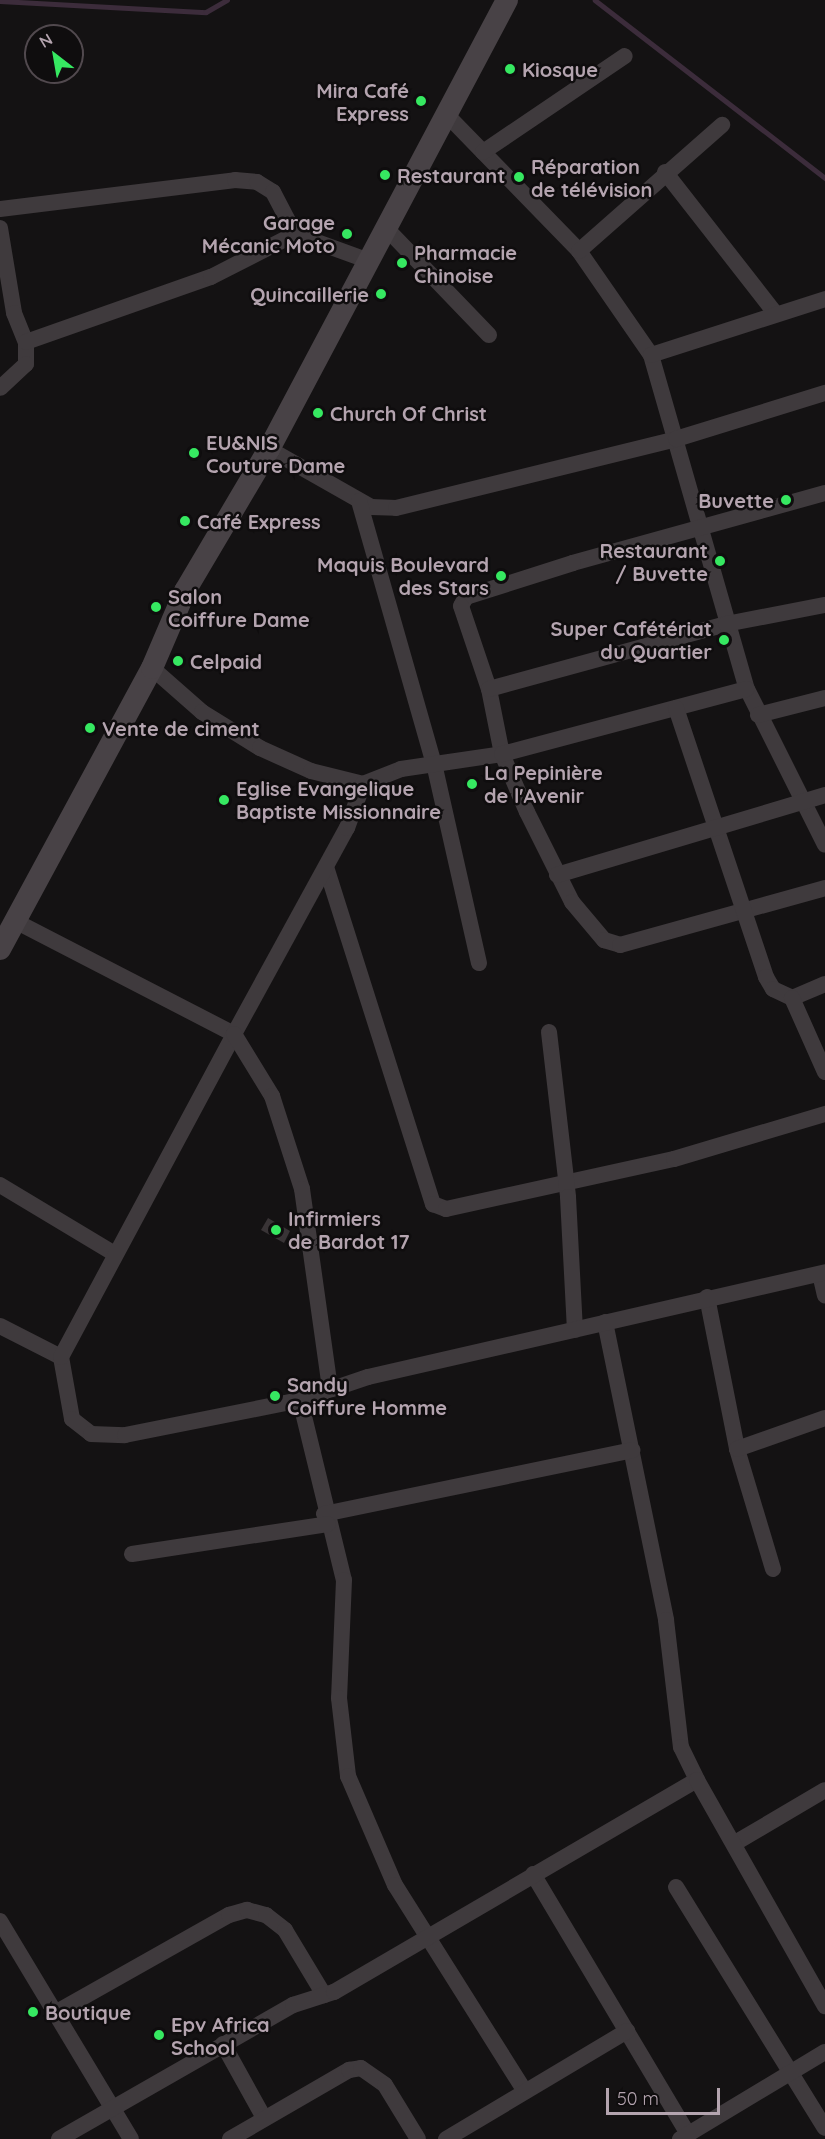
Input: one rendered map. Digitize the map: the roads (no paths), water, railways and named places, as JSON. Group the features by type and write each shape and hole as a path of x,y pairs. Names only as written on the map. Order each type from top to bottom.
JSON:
{"street":[{"path":"0,948 152,668 185,591 269,449 507,0"},
{"path":"483,152 625,56"},
{"path":"446,114 579,251 651,355 726,624 747,689 800,801 825,845"},
{"path":"579,251 665,172 722,125"},
{"path":"665,172 775,313"},
{"path":"0,208 235,180 257,182 273,192 295,234 369,261"},
{"path":"385,227 489,335"},
{"path":"0,228 14,313 26,342 26,364 0,388"},
{"path":"26,342 211,277 295,234"},
{"path":"651,355 775,313 825,299"},
{"path":"269,449 359,501 396,508 676,439 825,393"},
{"path":"825,493 699,527 466,597 461,606 489,689 502,754 557,875 590,928 620,945 825,888"},
{"path":"359,501 435,768 479,963"},
{"path":"489,689 726,624 825,604"},
{"path":"152,668 202,712 260,748 311,771 363,784 401,769 435,768 502,754 747,689"},
{"path":"758,715 825,698"},
{"path":"676,708 718,826 766,977 773,990 792,998 825,1072"},
{"path":"363,784 326,867 61,1357 72,1419 91,1434 160,1430 300,1400 330,1388 707,1297 822,1273 825,1295"},
{"path":"557,875 825,795"},
{"path":"326,867 428,1199 446,1209 674,1158 825,1114"},
{"path":"15,921 234,1034 272,1096 302,1189 330,1388"},
{"path":"792,998 825,984"},
{"path":"549,1032 565,1181 575,1329"},
{"path":"0,1185 115,1254"},
{"path":"707,1297 737,1449 773,1569"},
{"path":"605,1322 666,1620 681,1747 697,1780 735,1843 825,2006"},
{"path":"0,1326 61,1357"},
{"path":"300,1400 326,1519 344,1580 339,1698 348,1776 379,1855 525,2090"},
{"path":"737,1449 825,1418"},
{"path":"132,1554 326,1519 632,1450"},
{"path":"59,2139 293,2005 324,1995 428,1937 697,1780"},
{"path":"735,1843 825,1790"},
{"path":"533,1874 627,2031 683,2136 825,2052"},
{"path":"676,1887 825,2128"},
{"path":"56,2013 229,1915 247,1910 280,1925 324,1995"},
{"path":"0,1921 131,2139"},
{"path":"446,2139 627,2031"},
{"path":"223,2044 264,2118"},
{"path":"230,2139 264,2118 361,2068 385,2085 418,2139"}],"waterway":[{"path":"0,1 206,12 227,0"},
{"path":"595,0 825,178"}],"place":[{"name":"Kiosque","path":"510,69"},
{"name":"Mira Café Express","path":"421,101"},
{"name":"Restaurant","path":"385,175"},
{"name":"Réparation de télévision","path":"519,177"},
{"name":"Garage Mécanic Moto","path":"347,234"},
{"name":"Pharmacie Chinoise","path":"402,263"},
{"name":"Quincaillerie","path":"381,294"},
{"name":"Church Of Christ","path":"318,413"},
{"name":"EU&NIS Couture Dame","path":"194,453"},
{"name":"Buvette","path":"786,500"},
{"name":"Café Express","path":"185,521"},
{"name":"Restaurant / Buvette","path":"720,561"},
{"name":"Maquis Boulevard des Stars","path":"501,576"},
{"name":"Salon Coiffure Dame","path":"156,607"},
{"name":"Super Cafétériat du Quartier","path":"724,640"},
{"name":"Celpaid","path":"178,661"},
{"name":"Vente de ciment","path":"90,728"},
{"name":"La Pepinière de l'Avenir","path":"472,784"},
{"name":"Eglise Evangelique Baptiste Missionnaire","path":"224,800"},
{"name":"Infirmiers de Bardot 17","path":"276,1230"},
{"name":"Sandy Coiffure Homme","path":"275,1396"},
{"name":"Boutique","path":"33,2012"},
{"name":"Epv Africa School","path":"159,2035"}]}
